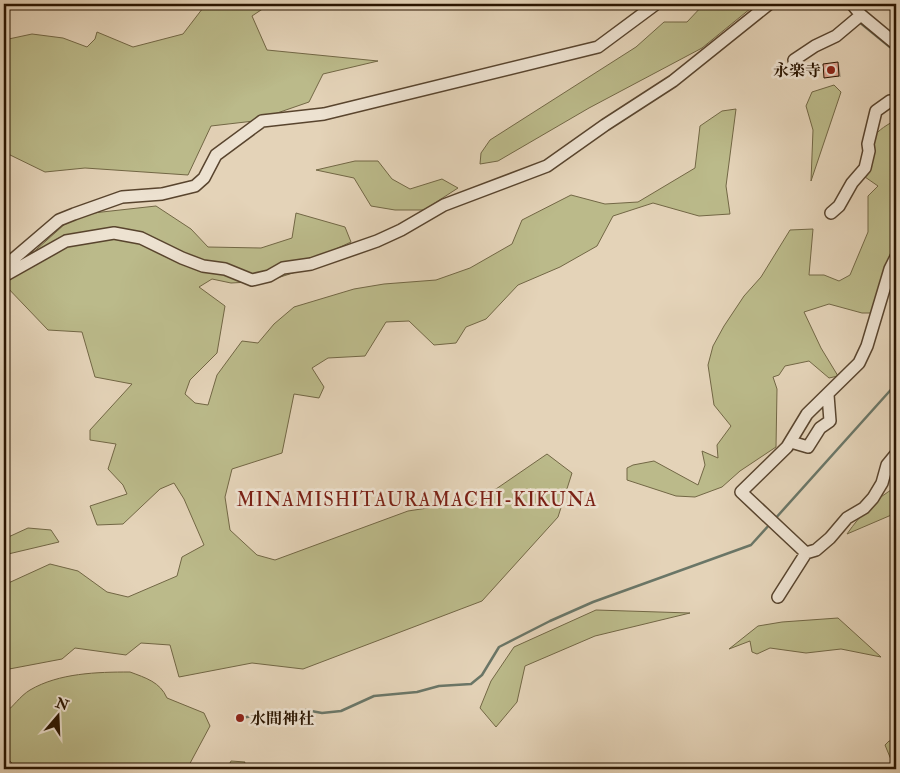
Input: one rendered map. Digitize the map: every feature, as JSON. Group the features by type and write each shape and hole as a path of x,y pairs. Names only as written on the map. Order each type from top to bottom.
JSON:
{"street":[{"path":"4,267 59,220 122,197 162,194 195,186 204,178 216,155 262,122 332,112 598,47 656,4"},
{"path":"4,276 66,241 114,233 124,233 141,238 203,266 225,269 252,280 269,276 283,268 311,264 377,241 401,230 444,205 548,166 605,125 674,81 769,4"},
{"path":"794,60 815,46 836,36 857,12 896,44"},
{"path":"831,213 840,206 852,183 865,168 870,151 868,144 876,112 890,101 896,101"},
{"path":"806,553 741,492 791,442 807,414 852,372 864,354 890,269 896,258"},
{"path":"791,442 808,447 820,428 830,420 828,395"},
{"path":"778,597 806,553 823,544 847,518 868,504 882,483 888,465 896,454"}],"shaded area":[{"path":"206,4 270,4 252,16 267,50 378,61 323,74 309,102 254,121 211,126 188,175 85,168 45,172 4,152 4,40 32,34 63,38 87,47 95,39 97,32 133,47 183,34"},
{"path":"704,4 756,4 702,48 589,108 498,161 480,164 481,153 490,140 636,47 664,22 687,22"},
{"path":"834,85 841,92 811,181 813,130 806,106 812,92"},
{"path":"736,109 726,186 730,214 699,216 653,203 613,216 597,246 560,267 518,285 486,319 466,327 456,343 434,345 409,321 386,322 365,356 328,358 312,368 324,387 319,398 294,394 282,453 232,469 225,497 230,530 257,555 275,560 408,511 480,500 547,454 572,473 558,517 482,601 303,669 252,663 179,677 170,645 141,643 126,655 75,648 62,659 4,670 4,585 50,564 78,571 107,592 128,597 177,576 182,557 204,545 184,499 174,483 160,489 123,524 97,525 90,506 127,494 123,485 108,469 116,444 90,440 90,430 132,384 95,377 82,332 48,330 4,284 28,257 75,215 156,206 191,229 208,247 261,248 292,238 296,213 345,227 351,242 312,260 302,270 268,281 231,283 212,279 199,287 225,306 217,353 190,380 185,394 195,403 208,405 217,375 242,341 258,343 274,324 294,307 354,289 384,284 436,280 470,268 512,244 522,220 571,195 605,204 638,202 695,168 700,126 722,111"},
{"path":"896,120 896,252 872,313 862,313 829,304 804,312 821,348 838,376 829,378 809,361 785,366 779,375 773,377 777,389 776,447 740,471 722,487 695,497 676,496 627,480 627,468 654,461 698,485 705,465 702,451 718,458 717,445 731,426 714,405 708,365 713,346 724,326 744,296 761,277 790,230 813,229 809,275 824,275 839,281 850,275 868,232 868,196 878,186 865,177 861,170 866,152 875,135"},
{"path":"355,161 378,161 392,179 410,189 442,179 458,188 424,210 395,210 371,206 354,178 316,170"},
{"path":"896,487 896,513 847,534 869,507"},
{"path":"28,528 51,530 59,542 4,555 4,539"},
{"path":"596,610 690,613 595,636 525,666 517,702 496,727 480,708 491,681 514,647"},
{"path":"838,618 881,657 841,649 806,653 770,648 757,654 752,652 750,641 729,649 758,626 782,622"},
{"path":"130,672 156,684 167,698 204,713 210,726 187,769 18,769 4,755 4,714 30,690 41,684 66,677 92,673"},
{"path":"896,740 896,769 881,769 892,762 885,745 889,741"},
{"path":"231,761 245,762 242,769 227,769"}],"building":[{"name":"永楽寺","path":"838,62 839,76 824,78 823,64"}],"waterway":[{"path":"858,21 896,52"},
{"path":"774,520 896,384"},
{"path":"240,718 261,715 283,718 306,710 322,713 341,711 374,696 417,692 439,686 471,684 482,675 499,647 593,602 751,545 770,524"}],"place":[{"name":"永楽寺","path":"831,70"},
{"name":"水間神社","path":"240,718"}],"district":[{"name":"MINAMISHITAURAMACHI-KIKUNA","path":"417,499"}]}
